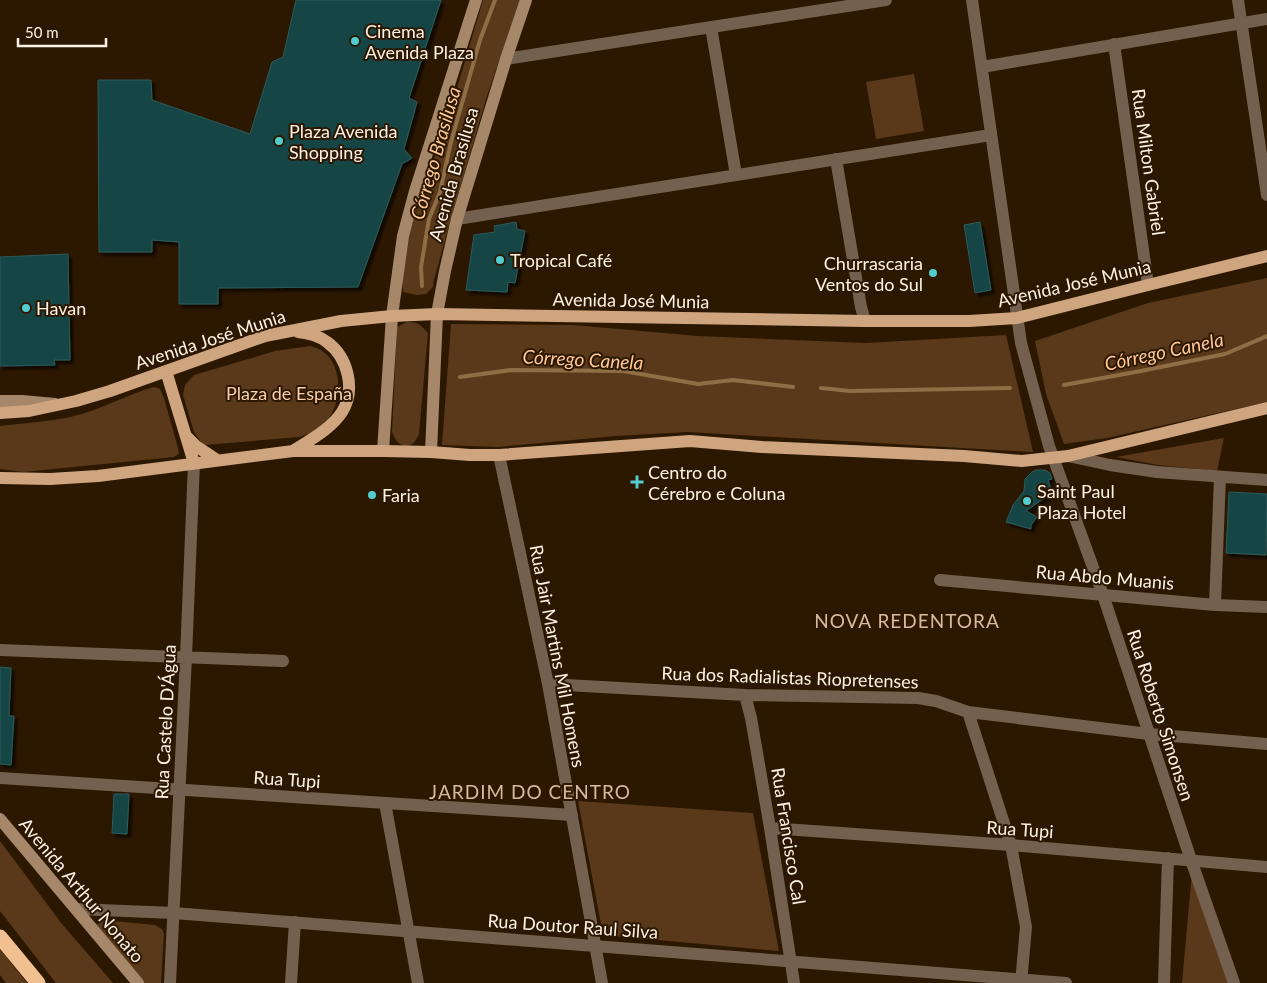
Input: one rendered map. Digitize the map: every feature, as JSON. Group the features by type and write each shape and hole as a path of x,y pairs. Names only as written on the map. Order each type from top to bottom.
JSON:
{"highway":[{"path":"0,936 38,983"}],"main road":[{"name":"Avenida Brasilusa","path":"383,451 392,316 403,236 415,191 476,0"},
{"name":"Avenida Brasilusa","path":"431,452 437,314 445,270 457,219 526,0"},
{"name":"Avenida José Munia","path":"0,413 28,411 76,401 266,336 341,321 437,314 954,322 1017,318 1267,256"},
{"path":"292,331 313,335 327,341 342,358 348,378 347,398 338,418 319,434 293,451"},
{"path":"166,371 194,463"},
{"path":"0,401 60,404"},
{"path":"0,478 58,479 98,476 293,451 383,451 499,455 690,441 762,447 964,456 1022,461 1068,456 1267,408"},
{"path":"186,436 196,446 217,460"},
{"name":"Avenida Arthur Nonato","path":"0,819 138,983"}],"street":[{"path":"506,59 886,0"},
{"name":"Rua Roberto Simonsen","path":"972,0 1021,343 1049,446 1103,595 1234,983"},
{"path":"1238,0 1267,195"},
{"path":"982,67 1267,19"},
{"path":"711,27 736,175"},
{"name":"Rua Milton Gabriel","path":"1114,44 1148,284"},
{"path":"457,219 991,135"},
{"path":"836,159 865,321"},
{"name":"Rua Jair Martins Mil Homens","path":"499,455 548,684 602,983"},
{"path":"1068,456 1157,472 1267,480"},
{"name":"Rua Castelo D'Água","path":"170,983 194,463"},
{"path":"1215,605 1220,477"},
{"name":"Rua Abdo Muanis","path":"940,580 1267,608"},
{"path":"0,650 283,661"},
{"name":"Rua dos Radialistas Riopretenses","path":"548,684 745,694 918,698 936,701 968,712 1150,734 1267,744"},
{"name":"Rua Francisco Cal","path":"745,694 770,828 794,983"},
{"path":"968,712 1011,845 1026,927 1021,981"},
{"name":"Rua Tupi","path":"0,778 572,815"},
{"path":"385,803 418,983"},
{"name":"Rua Tupi","path":"770,828 1011,845 1267,867"},
{"path":"1164,983 1168,858"},
{"name":"Rua Doutor Raul Silva","path":"76,909 174,913 295,922 1021,981 1066,983"},
{"path":"291,983 295,922"}],"green space":[{"path":"483,0 520,0 487,96 433,287 426,294 417,295 403,292 402,277 407,240 455,95"},
{"path":"914,74 924,131 876,139 866,82"},
{"path":"1267,278 1267,402 1107,438 1064,444 1046,394 1035,341 1148,303"},
{"path":"407,322 419,324 428,333 419,434 413,444 405,446 398,442 392,432 397,327"},
{"path":"451,324 573,325 698,336 866,343 1006,335 1033,452 688,432 616,436 498,447 442,445"},
{"name":"Plaza de España","path":"310,346 321,350 329,357 338,377 337,399 328,419 321,427 299,437 205,445 201,442 194,432 183,395 185,385 194,375 275,351"},
{"path":"154,387 160,389 164,398 178,448 179,454 174,457 23,472 0,469 0,426 70,417"},
{"path":"1224,438 1217,471 1158,465 1116,457"},
{"path":"578,801 753,813 779,951 603,935"},
{"path":"0,841 62,924 113,983 56,983 0,911"},
{"path":"1192,872 1229,983 1182,983"},
{"path":"103,920 155,925 162,929 164,934 161,983 142,983 97,930 97,924"},
{"path":"0,949 27,983 6,983 0,975"}],"building":[{"name":"Plaza Avenida Shopping","path":"296,0 441,0 409,98 417,102 404,149 412,158 402,164 358,287 218,288 218,304 179,304 179,242 152,240 152,252 99,252 98,80 151,80 152,100 250,134 272,62 283,57"},
{"path":"516,222 517,229 525,231 515,283 508,282 507,292 466,290 474,235 495,232 494,226"},
{"path":"980,222 991,290 975,293 964,225"},
{"path":"68,254 70,360 54,360 55,365 0,366 0,257"},
{"name":"Saint Paul Plaza Hotel","path":"1036,470 1045,470 1050,473 1052,479 1048,480 1053,495 1043,499 1026,511 1037,517 1031,525 1031,529 1006,522 1013,505 1024,491 1025,479"},
{"path":"1229,492 1267,494 1266,555 1226,553"},
{"path":"0,667 11,668 9,716 14,716 11,765 0,764"},
{"path":"114,794 129,794 127,834 112,833"}],"waterway":[{"name":"Córrego Brasilusa","path":"422,286 421,267 429,219 440,192 451,142 480,40 495,0"},
{"name":"Córrego Canela","path":"1064,385 1225,354 1267,336"},
{"name":"Córrego Canela","path":"460,377 511,370 623,371 698,384 733,380 793,387"},
{"name":"Córrego Canela","path":"821,388 850,391 1010,388"}],"place":[{"name":"Cinema Avenida Plaza","path":"355,41"},
{"name":"Plaza Avenida Shopping","path":"279,141"},
{"name":"Tropical Café","path":"500,260"},
{"name":"Churrascaria Ventos do Sul","path":"933,273"},
{"name":"Havan","path":"26,308"},
{"name":"Centro do Cérebro e Coluna","path":"637,482"},
{"name":"Faria","path":"372,495"},
{"name":"Saint Paul Plaza Hotel","path":"1027,501"}],"district":[{"name":"NOVA REDENTORA","path":"907,620"},
{"name":"JARDIM DO CENTRO","path":"530,791"}]}
